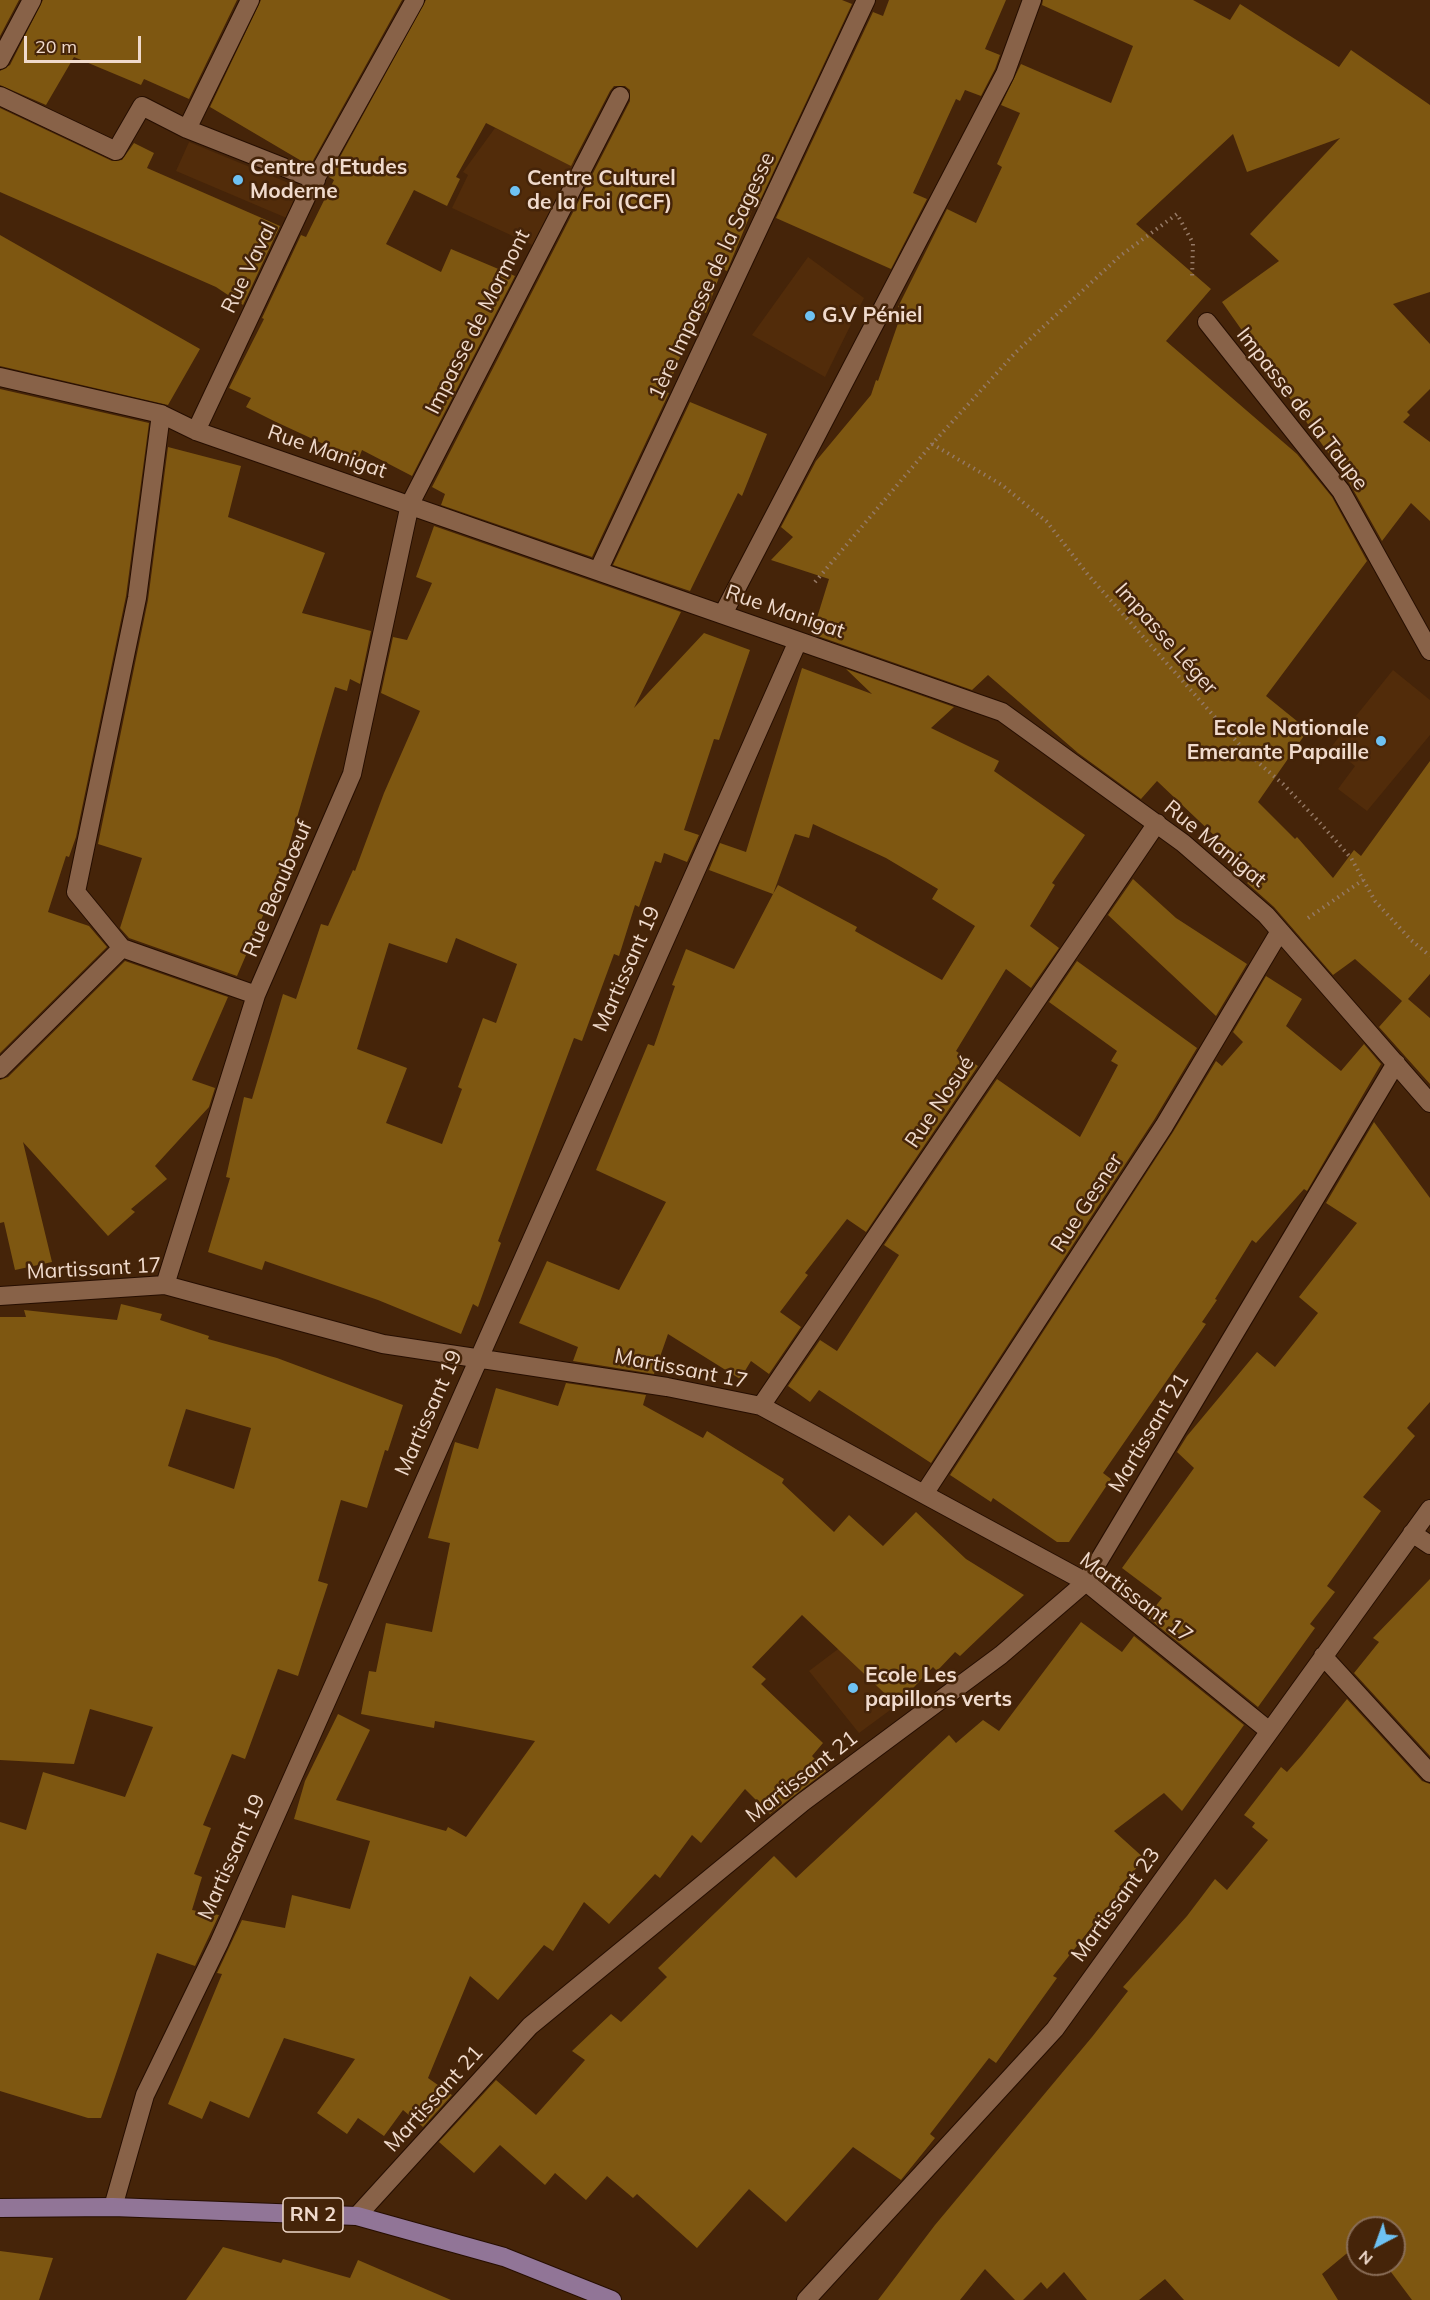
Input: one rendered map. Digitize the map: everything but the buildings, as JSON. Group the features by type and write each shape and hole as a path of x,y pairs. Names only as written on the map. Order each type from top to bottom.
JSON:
{"main road":[{"name":"RN 2","path":"0,2208 113,2207 357,2216 504,2257 612,2300"}],"street":[{"path":"0,60 32,0"},
{"path":"187,129 250,0"},
{"name":"Rue Vaval","path":"196,430 316,180 415,0"},
{"name":"1ère Impasse de la Sagesse","path":"598,571 866,0"},
{"path":"723,614 1005,74 1032,0"},
{"path":"0,96 116,151 142,106 187,129 316,180"},
{"name":"Impasse de Mormont","path":"410,504 620,96"},
{"name":"Impasse de la Taupe","path":"1206,322 1341,491 1430,651"},
{"name":"Rue Manigat","path":"0,377 161,414 196,430 1002,712 1157,823 1233,886 1280,931 1430,1103"},
{"path":"161,414 137,598 76,892 122,948 256,995"},
{"name":"Rue Beaubœuf","path":"165,1285 256,995 352,774 410,504"},
{"name":"Martissant 19","path":"113,2207 145,2095 219,1943 798,641"},
{"name":"Rue Nosué","path":"761,1406 1157,823"},
{"name":"Rue Gesner","path":"924,1494 1164,1126 1280,931"},
{"path":"0,1069 122,948"},
{"name":"Martissant 21","path":"357,2216 530,2026 803,1802 1001,1655 1086,1582 1395,1062"},
{"name":"Martissant 17","path":"0,1296 165,1285 383,1344 667,1387 761,1406 1086,1582 1268,1730"},
{"name":"Martissant 23","path":"806,2300 1055,2030 1268,1730 1430,1509"},
{"path":"1412,1533 1430,1545"},
{"path":"1323,1656 1430,1773"}],"path":[{"path":"815,582 932,444 1016,352 1120,256 1177,214 1192,243 1192,279"},
{"name":"Impasse Léger","path":"932,444 1002,485 1047,522 1089,576 1246,752 1283,784 1351,858 1375,901 1411,940 1430,956"},
{"path":"1280,931 1300,923 1363,880"}],"shaded area":[{"name":"Centre Culturel de la Foi (CCF)","path":"495,128 584,166 541,249 452,208 468,175 463,172"},
{"name":"Centre d'Etudes Moderne","path":"189,142 301,188 289,219 176,171"},
{"name":"G.V Péniel","path":"808,257 864,298 825,377 752,335"},
{"name":"Ecole Nationale Emerante Papaille","path":"1393,670 1430,700 1430,735 1367,811 1338,789 1355,766 1331,747"},
{"name":"Ecole Les papillons verts","path":"846,1643 897,1705 859,1733 809,1671"}],"place":[{"name":"Centre d'Etudes Moderne","path":"238,180"},
{"name":"Centre Culturel de la Foi (CCF)","path":"515,191"},
{"name":"G.V Péniel","path":"810,316"},
{"name":"Ecole Nationale Emerante Papaille","path":"1381,741"},
{"name":"Ecole Les papillons verts","path":"853,1688"}]}
